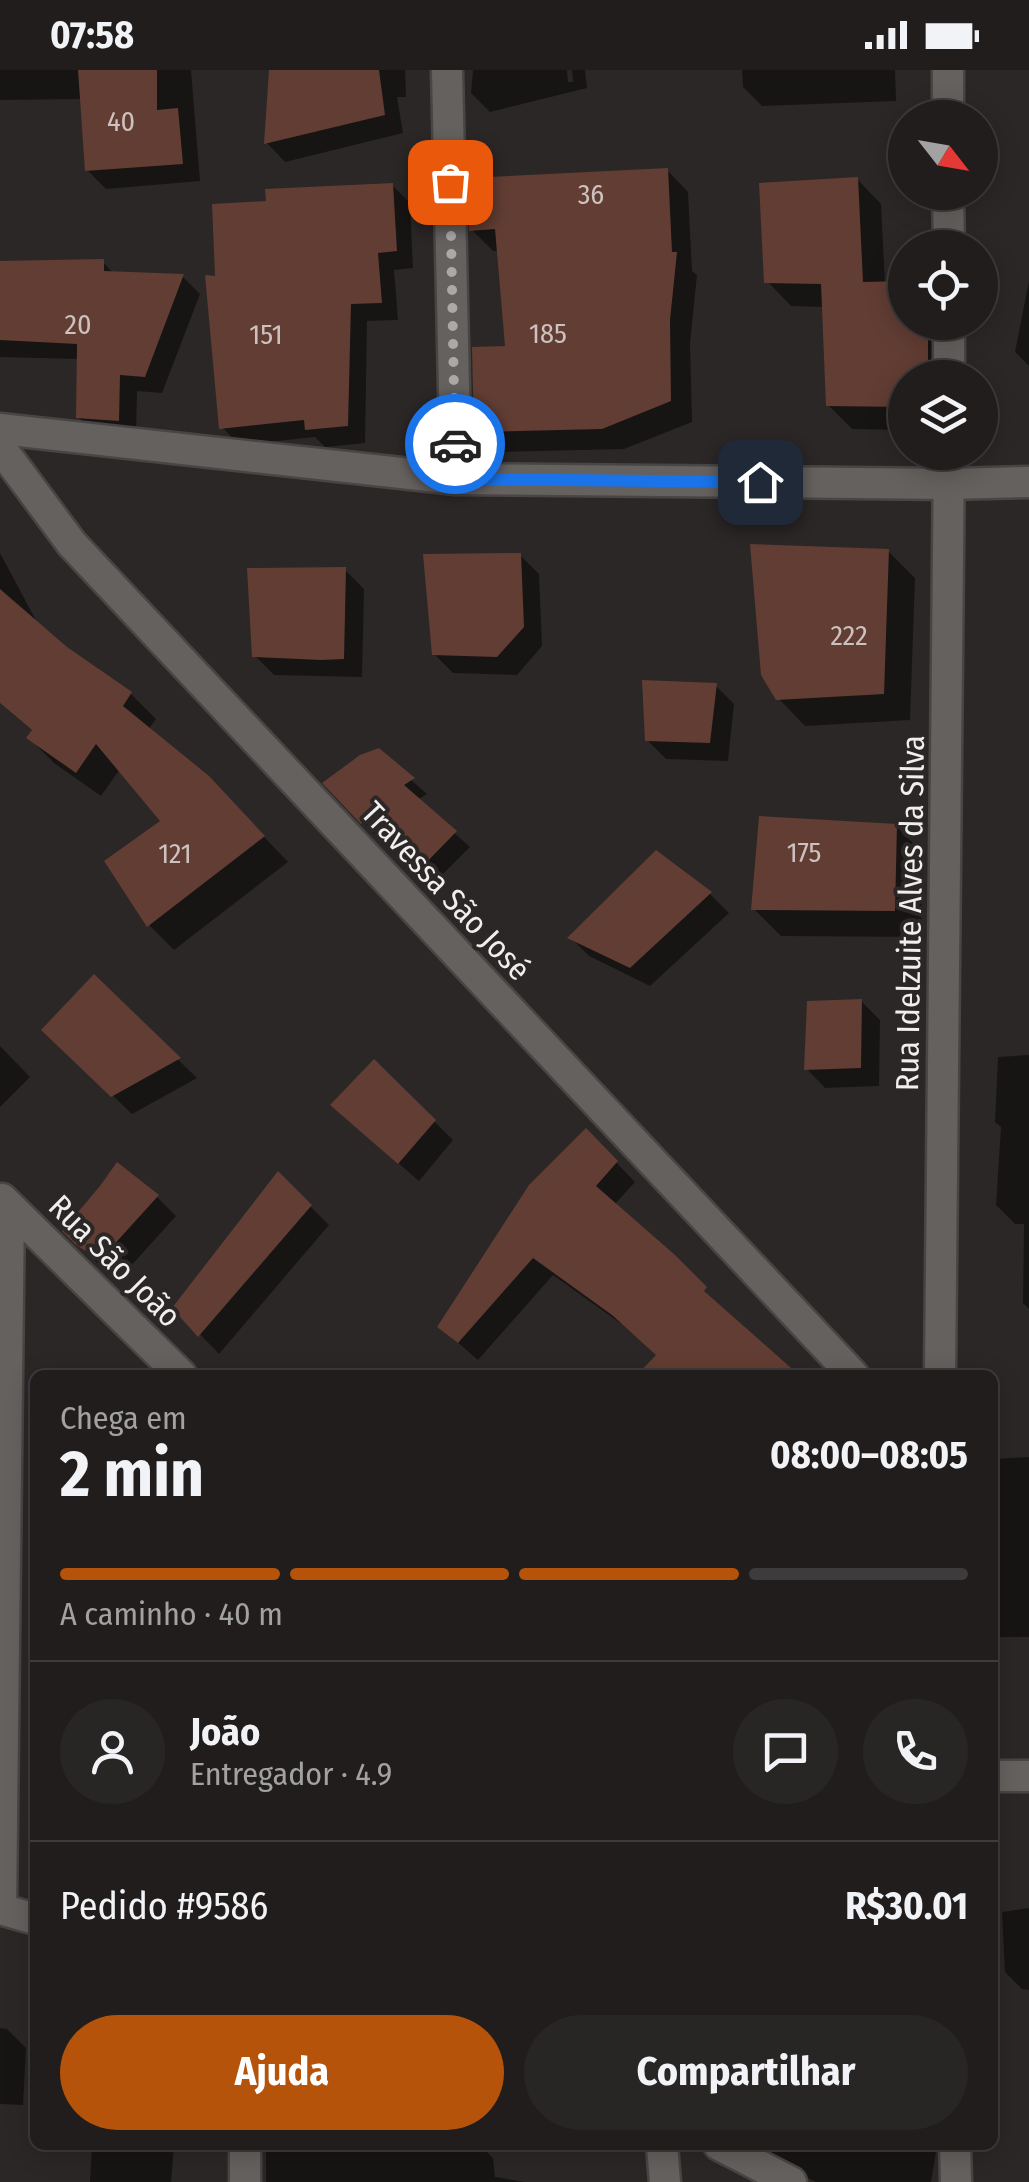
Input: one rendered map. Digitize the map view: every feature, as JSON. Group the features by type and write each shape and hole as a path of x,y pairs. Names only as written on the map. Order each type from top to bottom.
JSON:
{"street":[{"path":"447,70 456,479"},
{"path":"948,70 948,100"},
{"path":"0,429 456,479 1029,482"},
{"name":"Travessa São José","path":"0,446 72,544 848,1370"},
{"name":"Rua Idelzuite Alves da Silva","path":"940,1370 950,470"},
{"path":"4,1201 0,1909 30,1918"},
{"name":"Rua São João","path":"4,1201 176,1370"},
{"path":"998,1776 1029,1776"},
{"path":"245,2150 245,2182"},
{"path":"662,2150 665,2182"},
{"path":"729,2150 792,2182"},
{"path":"955,2150 956,2182"}],"building":[{"path":"78,70 157,70 157,110 178,108 183,164 85,171"},
{"path":"269,70 379,70 385,115 264,144"},
{"path":"668,168 672,252 677,252 670,320 671,401 602,429 474,432 472,347 505,346 495,229 469,231 468,178"},
{"path":"858,177 863,282 888,281 888,340 928,340 928,360 888,360 888,407 826,406 821,284 764,283 759,183"},
{"path":"393,183 397,251 378,253 382,303 351,304 348,426 305,430 304,420 219,429 205,275 215,276 212,204 266,201 265,189"},
{"path":"104,259 104,271 184,274 145,377 120,375 119,421 76,418 77,344 0,340 0,261"},
{"path":"750,544 889,549 884,694 776,700 761,675"},
{"path":"521,553 524,627 497,657 432,655 423,554"},
{"path":"346,567 344,659 252,657 247,568"},
{"path":"0,589 67,647 132,692 123,706 209,776 265,836 147,927 104,861 160,821 96,744 76,773 26,738 32,730 0,703"},
{"path":"642,680 717,683 710,743 645,741"},
{"path":"379,748 415,778 404,785 457,831 416,873 365,820 361,824 322,783 360,755"},
{"path":"759,816 897,824 895,911 751,910"},
{"path":"656,850 712,892 630,968 567,938"},
{"path":"94,974 181,1058 111,1097 41,1030"},
{"path":"862,999 861,1068 804,1070 807,1001"},
{"path":"374,1059 436,1120 398,1164 330,1105"},
{"path":"586,1128 618,1161 596,1186 675,1255 707,1287 704,1291 793,1370 642,1370 656,1355 612,1315 533,1258 458,1343 437,1327 529,1185"},
{"path":"117,1162 159,1195 100,1260 62,1231"},
{"path":"278,1171 312,1205 198,1337 172,1308"}],"way so far":[{"path":"450,182 455,444"}],"route":[{"path":"455,444 456,479 760,482"}]}
